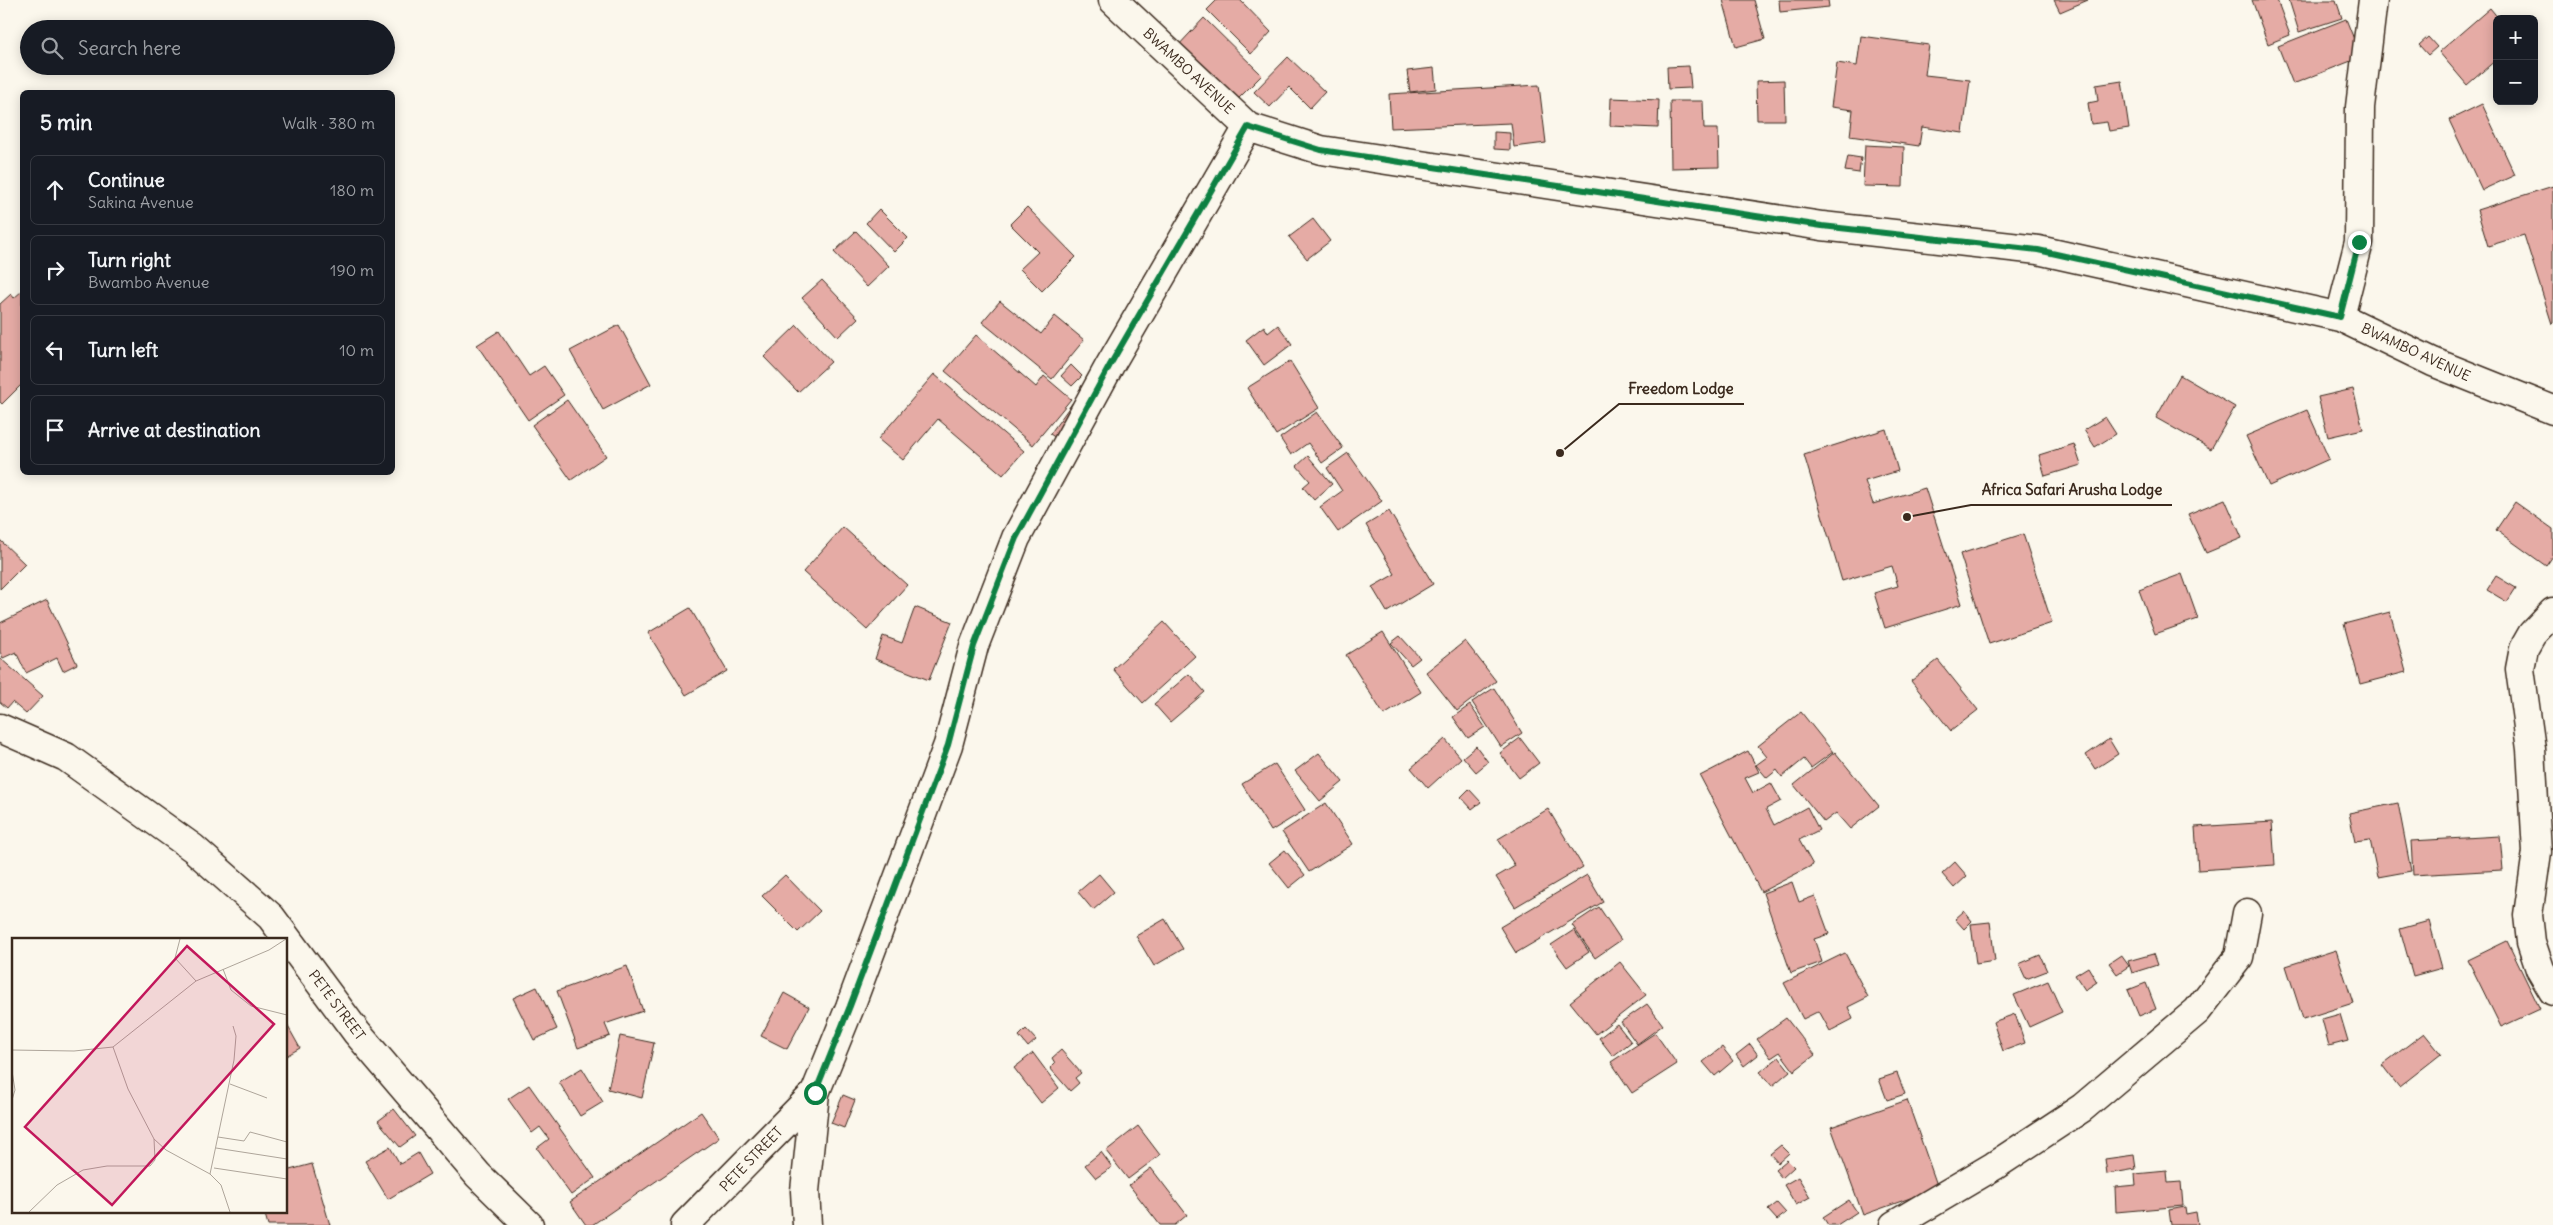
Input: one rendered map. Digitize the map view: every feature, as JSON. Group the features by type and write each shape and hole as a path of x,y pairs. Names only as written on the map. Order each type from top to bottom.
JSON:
{"street":[{"name":"BWAMBO AVENUE","path":"1113,0 1248,127 1321,150 1822,226 2038,250 2340,317 2433,362 2553,410"},
{"path":"2340,317 2359,242 2360,107 2373,0"},
{"path":"808,1225 805,1191 815,1093 854,997 948,745 974,646 1016,538 1110,365 1248,127"},
{"path":"2553,612 2532,634 2524,648 2520,669 2531,749 2537,852 2528,915 2531,942 2540,969 2553,990"},
{"name":"PETE STREET","path":"0,728 66,758 193,848 271,917 286,938"},
{"path":"1894,1225 1994,1166 2082,1108 2197,1011 2239,957 2247,913"},
{"name":"PETE STREET","path":"288,940 357,1034 478,1175 529,1225"},
{"name":"PETE STREET","path":"685,1225 815,1093"}],"building":[{"path":"1217,0 1240,0 1271,32 1251,54 1207,10"},
{"path":"1723,0 1754,0 1765,39 1736,47"},
{"path":"1779,0 1828,0 1829,7 1780,12"},
{"path":"2054,0 2088,0 2060,12"},
{"path":"2252,0 2277,0 2290,35 2268,44"},
{"path":"2289,0 2336,0 2342,18 2299,32"},
{"path":"2490,8 2496,15 2493,15 2493,62 2467,85 2439,52"},
{"path":"1204,18 1262,75 1234,103 1176,48"},
{"path":"2346,19 2361,57 2293,84 2278,46"},
{"path":"1861,36 1929,45 1925,75 1970,80 1963,133 1922,127 1919,146 1850,136 1853,110 1831,107 1837,63 1857,66"},
{"path":"2428,37 2437,47 2428,55 2419,45"},
{"path":"1288,57 1325,92 1310,108 1289,87 1270,107 1254,92"},
{"path":"1689,66 1691,88 1668,89 1667,67"},
{"path":"1434,68 1436,89 1410,92 1407,71"},
{"path":"1784,80 1785,120 1757,120 1756,81"},
{"path":"2122,81 2129,128 2109,131 2107,122 2091,124 2088,103 2098,101 2096,85"},
{"path":"1539,85 1546,143 1514,147 1511,123 1391,128 1389,94"},
{"path":"1611,98 1659,100 1658,128 1610,126"},
{"path":"1670,101 1703,101 1704,129 1718,129 1719,167 1671,168"},
{"path":"2482,104 2515,175 2482,190 2449,120"},
{"path":"1494,132 1510,133 1510,150 1494,149"},
{"path":"1865,145 1904,147 1903,187 1863,186"},
{"path":"1848,156 1861,158 1859,173 1845,171"},
{"path":"2553,186 2552,324 2524,235 2488,246 2477,210"},
{"path":"1027,207 1076,257 1042,291 1020,269 1038,252 1010,224"},
{"path":"879,209 908,238 894,252 866,223"},
{"path":"1313,219 1330,241 1307,259 1289,237"},
{"path":"856,231 889,266 867,287 834,252"},
{"path":"822,280 858,318 838,337 802,298"},
{"path":"20,293 20,386 2,404 0,402 0,304 11,294 14,298"},
{"path":"1000,301 1041,334 1055,316 1084,340 1052,379 982,322"},
{"path":"619,325 651,384 603,410 570,351"},
{"path":"797,325 831,362 798,392 764,357"},
{"path":"1278,325 1292,344 1264,365 1246,340 1264,326 1268,333"},
{"path":"499,331 529,376 544,366 564,395 528,420 477,345"},
{"path":"976,335 1036,387 1044,376 1071,399 1033,445 945,371"},
{"path":"1290,361 1319,408 1276,435 1247,388"},
{"path":"1071,365 1082,376 1072,386 1061,376"},
{"path":"934,374 1024,451 1003,475 938,419 903,460 878,439"},
{"path":"2180,375 2235,407 2211,449 2156,418"},
{"path":"2353,389 2363,429 2328,437 2318,397"},
{"path":"567,400 606,456 571,480 532,425"},
{"path":"1073,402 1081,408 1059,440 1050,434"},
{"path":"2307,410 2329,459 2269,486 2246,436"},
{"path":"1317,412 1343,448 1322,463 1308,443 1291,455 1280,438"},
{"path":"2105,417 2116,434 2095,447 2084,430"},
{"path":"1886,429 1898,471 1865,481 1873,504 1925,488 1962,604 1885,628 1874,593 1898,586 1892,566 1842,581 1804,455"},
{"path":"2074,444 2081,465 2045,476 2039,455"},
{"path":"1348,453 1382,501 1338,532 1320,507 1342,491 1327,468"},
{"path":"1308,456 1332,484 1314,500 1303,487 1310,481 1297,466"},
{"path":"2225,499 2242,538 2206,553 2188,514"},
{"path":"2515,502 2553,529 2553,556 2546,566 2496,530"},
{"path":"1389,511 1433,584 1387,612 1372,587 1395,574 1366,525"},
{"path":"843,527 907,585 867,630 803,572"},
{"path":"2023,534 2052,623 1989,644 1960,554"},
{"path":"0,540 25,564 0,589"},
{"path":"2182,574 2198,619 2155,634 2139,590"},
{"path":"2496,576 2516,588 2507,602 2487,590"},
{"path":"47,600 77,664 63,671 57,658 26,673 16,652 3,658 0,652 0,623"},
{"path":"915,607 952,622 929,680 875,659 883,636 902,643"},
{"path":"690,608 727,671 686,695 648,633"},
{"path":"2390,612 2406,672 2360,684 2344,624"},
{"path":"1164,622 1195,656 1143,703 1113,669"},
{"path":"1383,632 1421,692 1384,715 1346,655"},
{"path":"1400,636 1420,658 1411,665 1391,643"},
{"path":"1465,641 1496,681 1457,711 1426,672"},
{"path":"0,658 43,696 26,714 12,702 7,708 0,702"},
{"path":"1938,660 1978,710 1951,731 1911,681"},
{"path":"1189,674 1205,692 1170,722 1154,704"},
{"path":"1494,688 1522,733 1501,747 1472,702"},
{"path":"1470,705 1485,727 1468,738 1453,717"},
{"path":"1801,712 1833,752 1811,768 1804,759 1782,777 1777,770 1767,778 1756,765 1767,757 1758,746"},
{"path":"1520,738 1539,763 1519,778 1500,753"},
{"path":"1445,739 1461,758 1428,788 1411,768"},
{"path":"2109,739 2118,754 2095,769 2086,755"},
{"path":"1476,746 1488,762 1476,772 1463,757"},
{"path":"1748,751 1759,772 1745,778 1753,793 1771,783 1781,801 1766,809 1774,825 1807,807 1819,830 1799,840 1813,865 1761,892 1700,776"},
{"path":"1835,752 1879,806 1850,829 1836,813 1824,822 1794,785"},
{"path":"1319,753 1343,782 1320,801 1295,771"},
{"path":"1275,764 1305,810 1271,831 1242,784"},
{"path":"1469,789 1481,802 1472,809 1461,797"},
{"path":"1326,803 1353,844 1309,872 1282,832"},
{"path":"2398,803 2411,871 2378,877 2370,840 2355,842 2349,813"},
{"path":"1548,809 1583,867 1515,907 1496,877 1515,866 1498,839"},
{"path":"2272,822 2275,865 2198,870 2195,827"},
{"path":"2500,836 2503,870 2413,875 2411,841"},
{"path":"1285,850 1305,875 1289,888 1269,863"},
{"path":"1955,862 1967,876 1954,888 1942,874"},
{"path":"1099,874 1114,892 1093,910 1078,892"},
{"path":"785,875 820,911 798,932 762,896"},
{"path":"1587,875 1603,902 1516,953 1500,927"},
{"path":"1792,882 1799,902 1815,896 1829,934 1814,939 1822,962 1791,973 1763,893"},
{"path":"1599,907 1621,940 1595,958 1572,925"},
{"path":"1964,911 1972,921 1964,929 1955,919"},
{"path":"1165,919 1183,949 1154,966 1136,936"},
{"path":"2429,921 2442,968 2413,976 2400,929"},
{"path":"1990,922 1995,961 1976,964 1971,924"},
{"path":"1574,930 1589,952 1567,967 1551,945"},
{"path":"2507,941 2540,1009 2501,1027 2468,960"},
{"path":"2336,950 2353,1003 2303,1019 2286,966"},
{"path":"1845,953 1868,997 1848,1007 1853,1019 1830,1031 1819,1011 1803,1019 1784,983"},
{"path":"2153,954 2157,965 2132,973 2128,961"},
{"path":"2040,955 2047,971 2026,979 2019,964"},
{"path":"2121,955 2129,966 2117,974 2109,963"},
{"path":"1620,962 1646,995 1596,1034 1570,1002"},
{"path":"627,966 643,1011 605,1024 610,1036 578,1048 557,991"},
{"path":"2088,967 2097,982 2085,990 2075,975"},
{"path":"2048,981 2062,1012 2029,1027 2014,995"},
{"path":"2146,983 2156,1009 2139,1016 2128,990"},
{"path":"537,987 557,1029 534,1040 513,998"},
{"path":"784,993 809,1007 787,1049 761,1036"},
{"path":"1647,1004 1663,1025 1637,1044 1621,1022"},
{"path":"2015,1014 2025,1043 2003,1051 1993,1022"},
{"path":"2340,1014 2348,1041 2329,1046 2322,1019"},
{"path":"1786,1018 1815,1055 1794,1071 1780,1052 1771,1058 1757,1039"},
{"path":"1617,1024 1631,1042 1613,1056 1599,1038"},
{"path":"288,1027 300,1048 288,1055"},
{"path":"1026,1029 1036,1040 1028,1047 1019,1036"},
{"path":"1655,1033 1677,1064 1632,1093 1611,1062"},
{"path":"2424,1033 2441,1054 2399,1087 2382,1065"},
{"path":"620,1036 654,1043 642,1098 608,1089"},
{"path":"1750,1044 1758,1055 1744,1066 1736,1055"},
{"path":"1722,1047 1733,1061 1715,1076 1703,1062"},
{"path":"1061,1050 1081,1073 1075,1078 1079,1083 1070,1091 1050,1068 1055,1063 1052,1058"},
{"path":"1033,1053 1059,1088 1041,1103 1014,1068"},
{"path":"1779,1057 1790,1071 1772,1086 1760,1072"},
{"path":"582,1068 603,1102 580,1116 559,1082"},
{"path":"1897,1073 1905,1094 1887,1100 1879,1079"},
{"path":"529,1085 595,1178 571,1195 537,1148 549,1139 540,1127 532,1133 508,1099"},
{"path":"843,1095 855,1100 844,1128 831,1123"},
{"path":"1907,1100 1938,1188 1863,1215 1831,1127"},
{"path":"394,1109 415,1136 400,1147 378,1121"},
{"path":"701,1112 719,1138 592,1225 586,1225 570,1202"},
{"path":"1138,1126 1160,1155 1128,1179 1106,1151"},
{"path":"1781,1145 1789,1153 1778,1163 1770,1154"},
{"path":"390,1147 400,1164 418,1153 430,1174 388,1199 365,1161"},
{"path":"1101,1152 1112,1167 1096,1178 1085,1165"},
{"path":"2134,1155 2136,1169 2107,1174 2105,1159"},
{"path":"1787,1160 1794,1167 1782,1178 1775,1170"},
{"path":"312,1164 330,1225 268,1225 264,1212 288,1212 288,1170"},
{"path":"1151,1168 1187,1215 1175,1225 1160,1225 1129,1185"},
{"path":"2167,1171 2168,1183 2181,1182 2183,1206 2116,1212 2115,1187 2136,1185 2135,1174"},
{"path":"1798,1177 1810,1197 1796,1205 1784,1185"},
{"path":"1849,1200 1857,1212 1837,1225 1828,1225 1823,1217"},
{"path":"1777,1203 1786,1213 1777,1220 1768,1210"},
{"path":"2185,1207 2186,1214 2196,1212 2198,1225 2171,1225 2169,1210"}],"place":[{"name":"Freedom Lodge","path":"1560,453"},
{"name":"Africa Safari Arusha Lodge","path":"1907,517"}],"route":[{"path":"815,1093 850,1006 948,745 974,646 1016,538 1110,365 1248,127 1321,150 1822,226 2038,250 2340,317 2359,242"}]}
